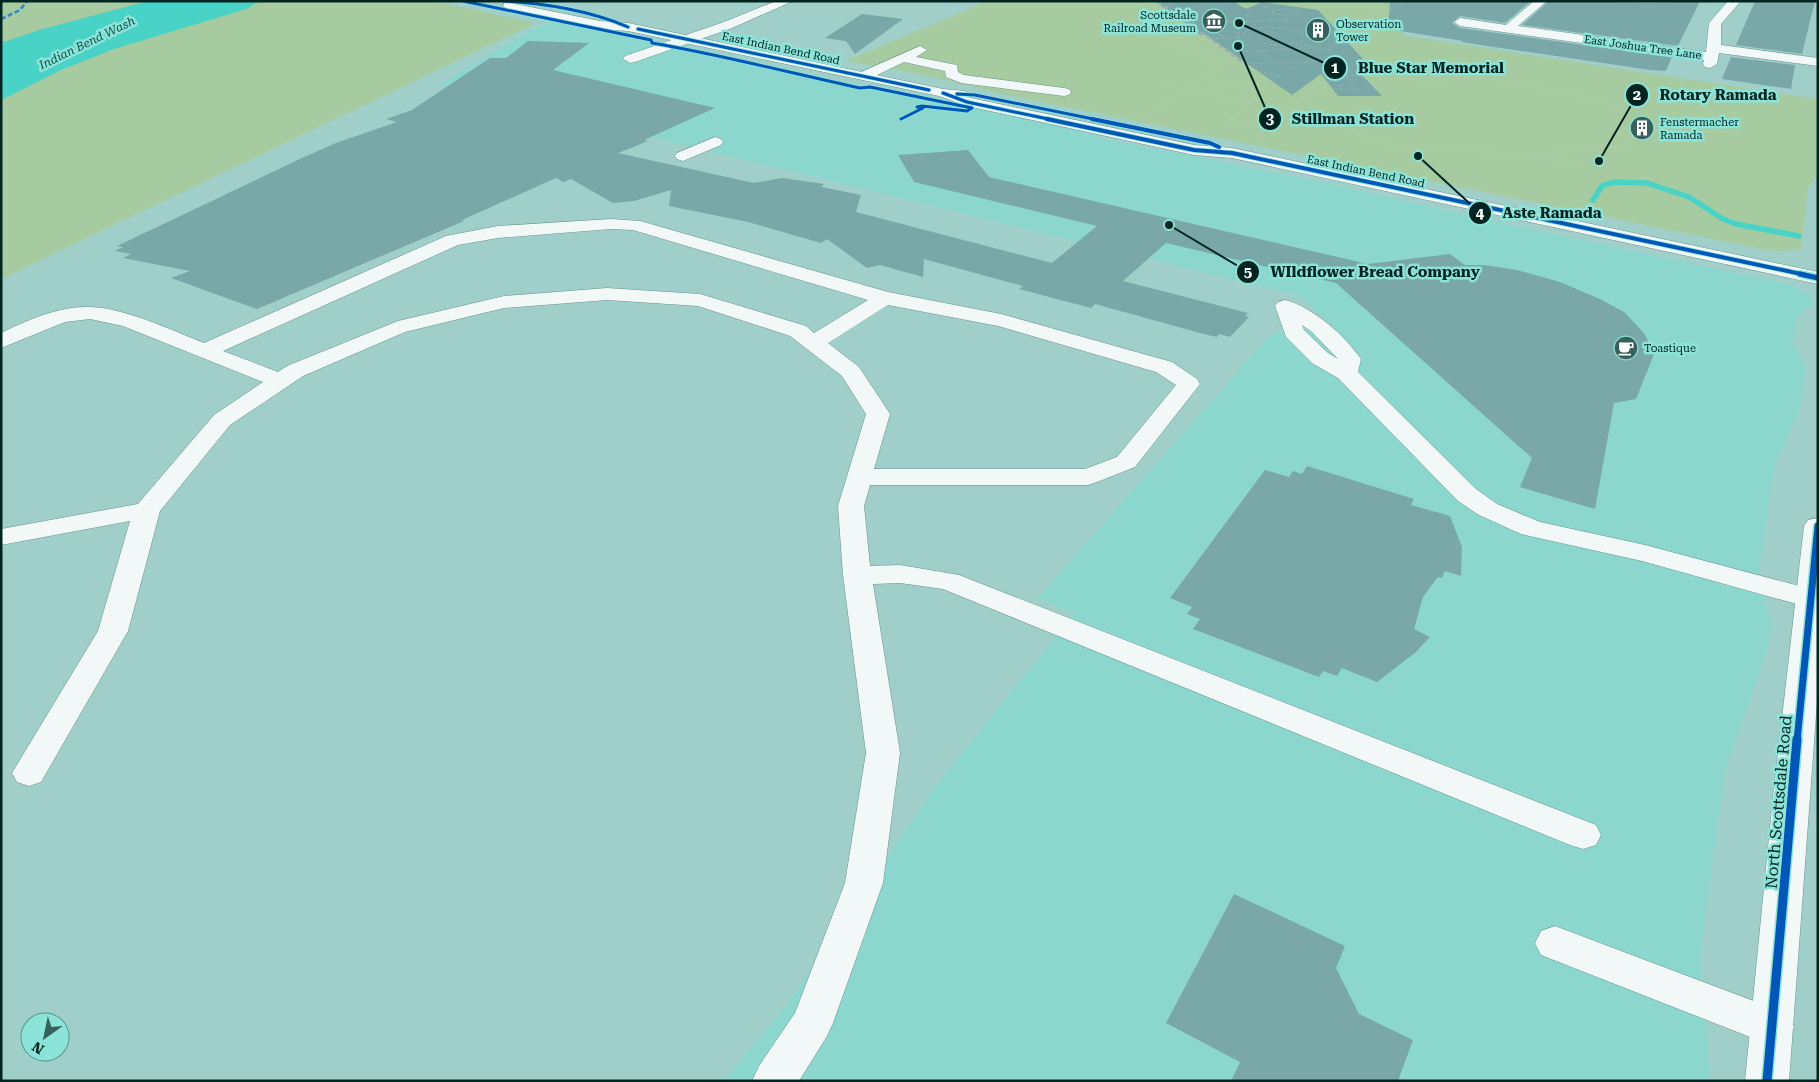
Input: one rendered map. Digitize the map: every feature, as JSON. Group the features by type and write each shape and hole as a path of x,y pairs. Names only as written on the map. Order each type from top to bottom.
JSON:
{"main road":[{"path":"630,59 787,1"},
{"path":"1509,28 1541,1"},
{"path":"1729,1 1734,2"},
{"name":"East Indian Bend Road","path":"510,2 529,2 610,19 628,27 943,93 967,102 1194,150 1232,153 1818,278"},
{"path":"1712,58 1715,23 1734,2"},
{"name":"East Joshua Tree Lane","path":"1460,22 1712,58 1818,62"},
{"path":"864,76 928,45"},
{"path":"903,58 952,68 951,74 962,80 1064,92"},
{"path":"683,156 715,142"},
{"path":"204,351 453,240 498,232 612,224 634,225 885,298 1001,320 1164,367 1189,384 1126,462 1088,477 859,477"},
{"path":"29,773 113,631 147,510 222,420 295,371 398,327 504,302 607,294 700,300 798,331 851,372 878,414 851,506 857,575 883,753 864,883 812,1023 774,1081"},
{"path":"813,343 885,298"},
{"path":"1,342 61,316 90,313 129,321 280,381"},
{"path":"1346,373 1467,495 1483,507 1510,522 1539,532 1655,556 1814,600"},
{"path":"1,537 147,510"},
{"name":"North Scottsdale Road","path":"1767,1081 1791,797 1814,600 1818,526"},
{"path":"857,575 900,574 949,581 1583,835"},
{"path":"1555,942 1773,1027"}],"path":[{"path":"1089,1 1114,1"},
{"path":"1132,1 1187,41"},
{"path":"1162,1 1168,2 1193,20 1201,20"},
{"path":"1196,1 1227,22 1235,26 1245,26"},
{"path":"1242,1 1292,10 1299,14 1286,16 1270,12 1278,9 1285,12 1286,16 1286,20 1284,28"},
{"path":"1245,26 1252,4 1256,1 1261,2"},
{"path":"1295,30 1306,35 1344,29 1409,1"},
{"path":"1180,12 1177,12 1190,22 1188,22"},
{"path":"1227,22 1286,20"},
{"path":"1205,24 1226,38"},
{"path":"1235,26 1239,32 1238,38"},
{"path":"1245,26 1248,30"},
{"path":"1246,37 1243,34 1248,30 1266,27 1315,30"},
{"path":"1295,44 1307,40 1306,35"},
{"path":"1164,42 1246,37 1262,42 1324,47"},
{"path":"1238,38 1274,62"},
{"path":"1278,40 1285,44"},
{"path":"1179,41 1197,54"},
{"path":"1310,46 1315,48"},
{"path":"1180,55 1315,48 1330,50 1338,61 1355,76"},
{"path":"1191,54 1227,62 1252,64 1338,61"},
{"path":"1268,129 1228,121 1251,103 1249,102 1259,91 1283,76 1301,61"},
{"path":"1138,118 1144,117 1227,62"},
{"path":"1252,64 1264,73 1283,76"},
{"path":"1254,141 1327,75 1383,76 1434,82 1468,78 1500,81 1582,96 1611,105 1619,110 1631,141 1628,144 1570,148 1554,151 1545,159"},
{"path":"1303,98 1311,97 1336,76"},
{"path":"1324,87 1341,90 1360,90 1346,76"},
{"path":"1202,79 1259,91"},
{"path":"1163,85 1339,118 1349,128 1366,136 1388,145 1410,150 1463,150 1586,163"},
{"path":"1341,90 1338,85 1345,85"},
{"path":"1351,90 1356,96"},
{"path":"1253,99 1261,100"},
{"path":"1296,105 1316,109"},
{"path":"1625,126 1631,126"}],"shaded area":[{"path":"559,20 717,53 747,62 824,79 871,86 1052,124 1106,139 1331,184 1514,226 1787,284 1812,297 1813,303 1797,316 1792,343 1806,365 1800,406 1774,468 1758,576 1772,626 1766,653 1724,774 1700,957 1710,1081 724,1081 790,1001 936,786 1075,613 1038,598 1270,335 1331,325 1301,296 439,85 535,28"}],"green space":[{"path":"1,1 434,1 536,23 1,279"},
{"path":"987,1 1439,1 1400,35 1818,99 1818,173 1808,189 1801,249 1781,251 1762,249 994,92 910,72 846,61"}],"water":[{"name":"Indian Bend Wash","path":"148,1 260,1 246,9 114,49 61,70 1,100 1,43 39,30"}],"building":[{"path":"1155,1 1233,1 1246,9 1262,2 1318,10 1374,71 1358,71 1382,96 1338,96 1321,74 1292,95 1206,35 1201,35"},
{"path":"1390,1 1531,1 1505,23 1460,16 1452,23 1460,28 1672,57 1666,71 1650,70 1461,42 1463,41 1388,29"},
{"path":"1549,1 1651,3 1700,1 1678,46 1522,25"},
{"path":"1755,1 1815,1 1802,54 1736,45"},
{"path":"862,14 903,19 855,54 846,41 825,38"},
{"path":"528,41 589,43 553,70 715,108 644,140 648,141 618,153 754,183 782,178 824,184 821,187 861,195 856,212 1052,263 1097,226 914,182 898,155 968,150 989,177 1368,264 1450,254 1465,265 1484,265 1517,270 1560,282 1602,300 1624,312 1644,333 1654,354 1636,399 1614,403 1595,509 1520,487 1532,458 1336,283 1166,243 1123,281 1248,313 1245,316 1249,317 1230,337 1219,334 1217,337 1204,334 1095,304 1091,308 1019,289 1023,286 924,259 923,277 880,265 867,268 827,239 821,243 748,222 669,206 671,190 634,201 613,203 571,179 563,182 556,178 462,220 464,221 257,309 171,278 190,271 123,258 131,254 115,251 123,247 117,246 302,158 336,143 397,122 386,119 412,110 490,58 506,58"},
{"path":"1731,57 1795,65 1791,89 1722,79"},
{"path":"1307,466 1414,499 1411,505 1450,516 1462,547 1461,576 1445,571 1442,578 1438,577 1423,597 1414,629 1430,637 1416,652 1377,682 1342,668 1337,676 1323,671 1319,677 1193,629 1200,619 1187,614 1192,607 1170,598 1265,470 1289,477 1293,471 1302,474"},
{"path":"1234,894 1345,946 1336,968 1359,1014 1413,1040 1398,1081 1231,1081 1240,1062 1166,1023"}],"waterway":[{"path":"1593,200 1602,186 1613,182 1647,183 1689,197 1723,219 1736,224 1799,236"}],"railway":[{"path":"1158,1 1243,63"}],"marked path":[{"path":"1,19 20,10 27,1"}],"cycle path":[{"path":"463,1 651,40 652,43 711,53 739,62 860,88 870,87 972,108 967,111 922,106 917,107 923,108 901,119"},
{"path":"504,1 529,2 610,19 628,27"},
{"path":"638,29 929,90"},
{"path":"943,93 967,102 1194,150 1232,153 1818,278"},
{"path":"957,94 975,95 1210,143 1219,147"},
{"path":"1767,1081 1791,797 1818,526"}],"place":[{"name":"Scottsdale Railroad Museum","path":"1214,21"},
{"name":"Blue Star Memorial","path":"1239,23"},
{"name":"Observation Tower","path":"1318,30"},
{"name":"Stillman Station","path":"1238,46"},
{"name":"Fenstermacher Ramada","path":"1642,128"},
{"name":"Aste Ramada","path":"1418,156"},
{"name":"Rotary Ramada","path":"1599,161"},
{"name":"WIldflower Bread Company","path":"1169,225"},
{"name":"Toastique","path":"1626,348"}]}
